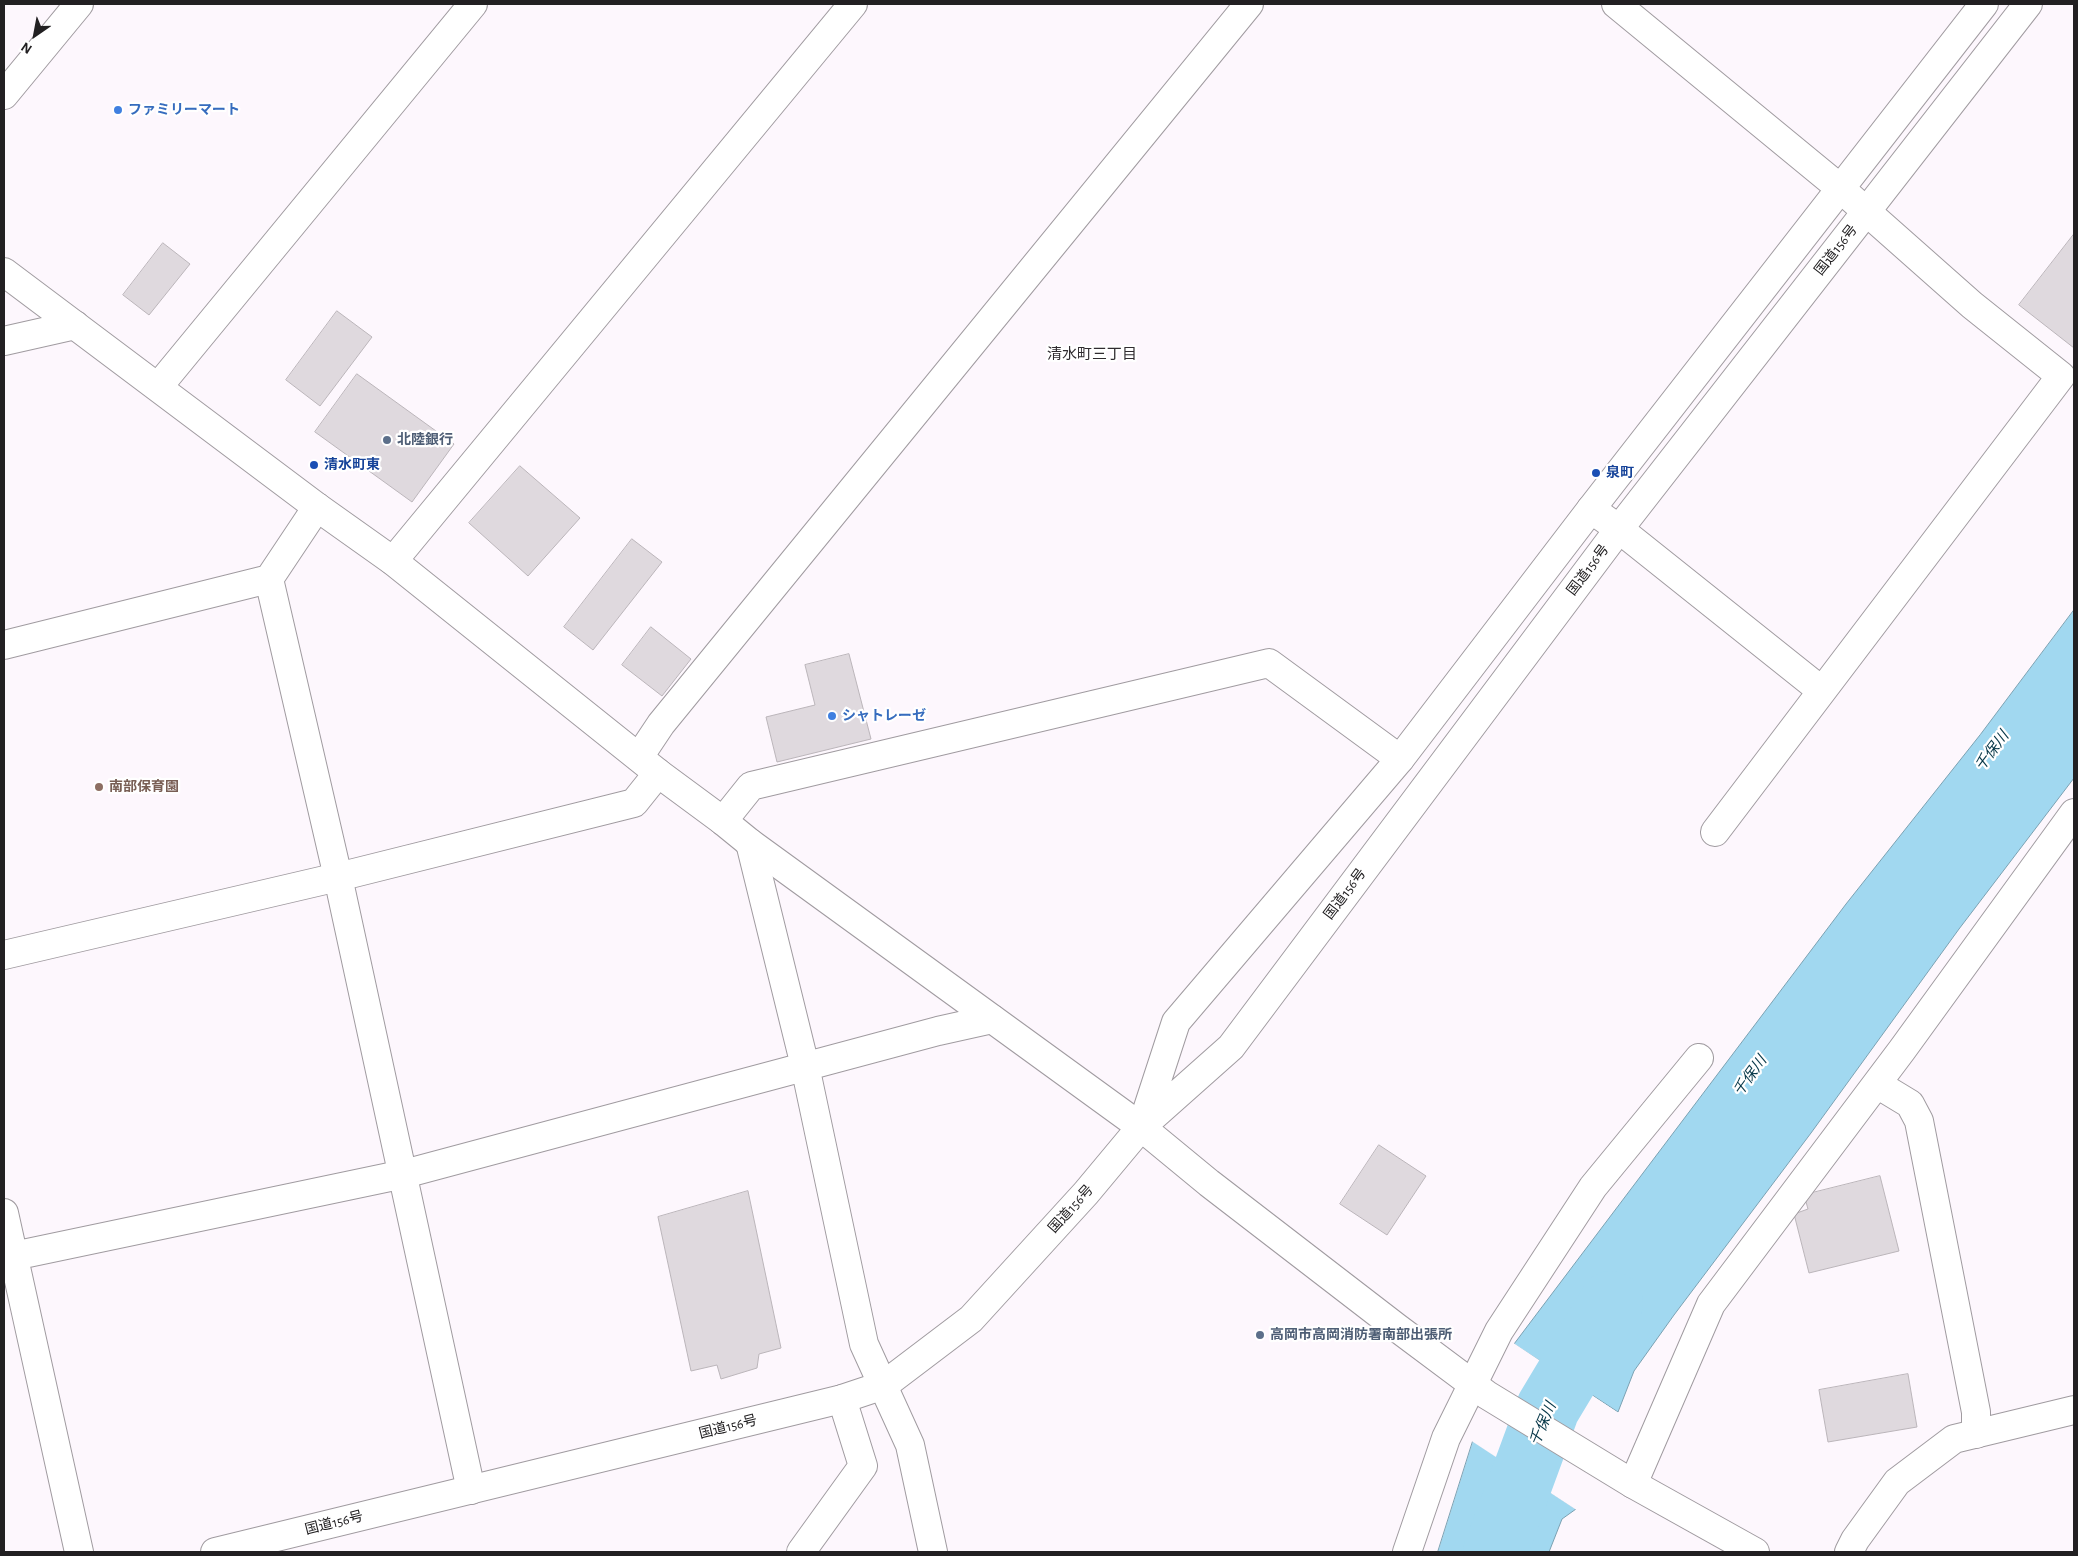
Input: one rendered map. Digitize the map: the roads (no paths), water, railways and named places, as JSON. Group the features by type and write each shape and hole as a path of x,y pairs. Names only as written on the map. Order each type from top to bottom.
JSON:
{"main road":[{"path":"4,95 79,4"},
{"path":"158,386 473,4"},
{"path":"393,561 853,4"},
{"path":"4,955 338,877 634,803 661,724 1249,4"},
{"path":"1618,4 1841,189 1972,305 2062,376 1715,832"},
{"name":"国道156号","path":"1141,1127 1176,1022 1400,759 1984,4"},
{"name":"国道156号","path":"215,1552 842,1399 884,1385 970,1319 1086,1193 1141,1127 1231,1047 1619,529 2028,4"},
{"path":"4,272 317,507 393,561 648,765 750,843 1141,1127 1248,1213 1480,1390 1609,1468 1632,1484 1755,1552"},
{"path":"4,341 75,325"},
{"path":"4,645 269,579 317,507"},
{"path":"1591,510 1619,529 1822,691"},
{"path":"269,579 338,877 472,1490"},
{"path":"723,821 751,786 1269,663 1400,759"},
{"path":"1632,1484 1710,1304 1877,1084 2074,813"},
{"path":"750,843 805,1066 864,1344 910,1445 933,1552"},
{"path":"8,1257 404,1174 805,1066 938,1031 992,1019"},
{"path":"1407,1552 1446,1438 1480,1390 1499,1331 1593,1187 1699,1058"},
{"path":"1877,1084 1910,1104 1919,1122 1976,1412 1976,1434"},
{"path":"4,1213 8,1257 79,1552"},
{"path":"801,1552 862,1466 842,1399"},
{"path":"1849,1552 1855,1540 1897,1482 1954,1439 2074,1410"}],"water":[{"path":"2074,610 2074,778 1959,929 1811,1133 1674,1315 1634,1371 1618,1412 1514,1344 1846,904 1980,735"},
{"path":"1473,1441 1576,1509 1562,1519 1549,1552 1438,1552"}],"waterway":[{"name":"千保川","path":"1495,1552 1548,1408 1611,1303"}],"place":[{"name":"ファミリーマート","path":"118,110"},
{"name":"北陸銀行","path":"387,440"},
{"name":"清水町東","path":"314,465"},
{"name":"泉町","path":"1596,473"},
{"name":"シャトレーゼ","path":"832,716"},
{"name":"南部保育園","path":"99,787"},
{"name":"高岡市高岡消防署南部出張所","path":"1260,1335"}],"district":[{"name":"清水町三丁目","path":"1092,354"}]}
